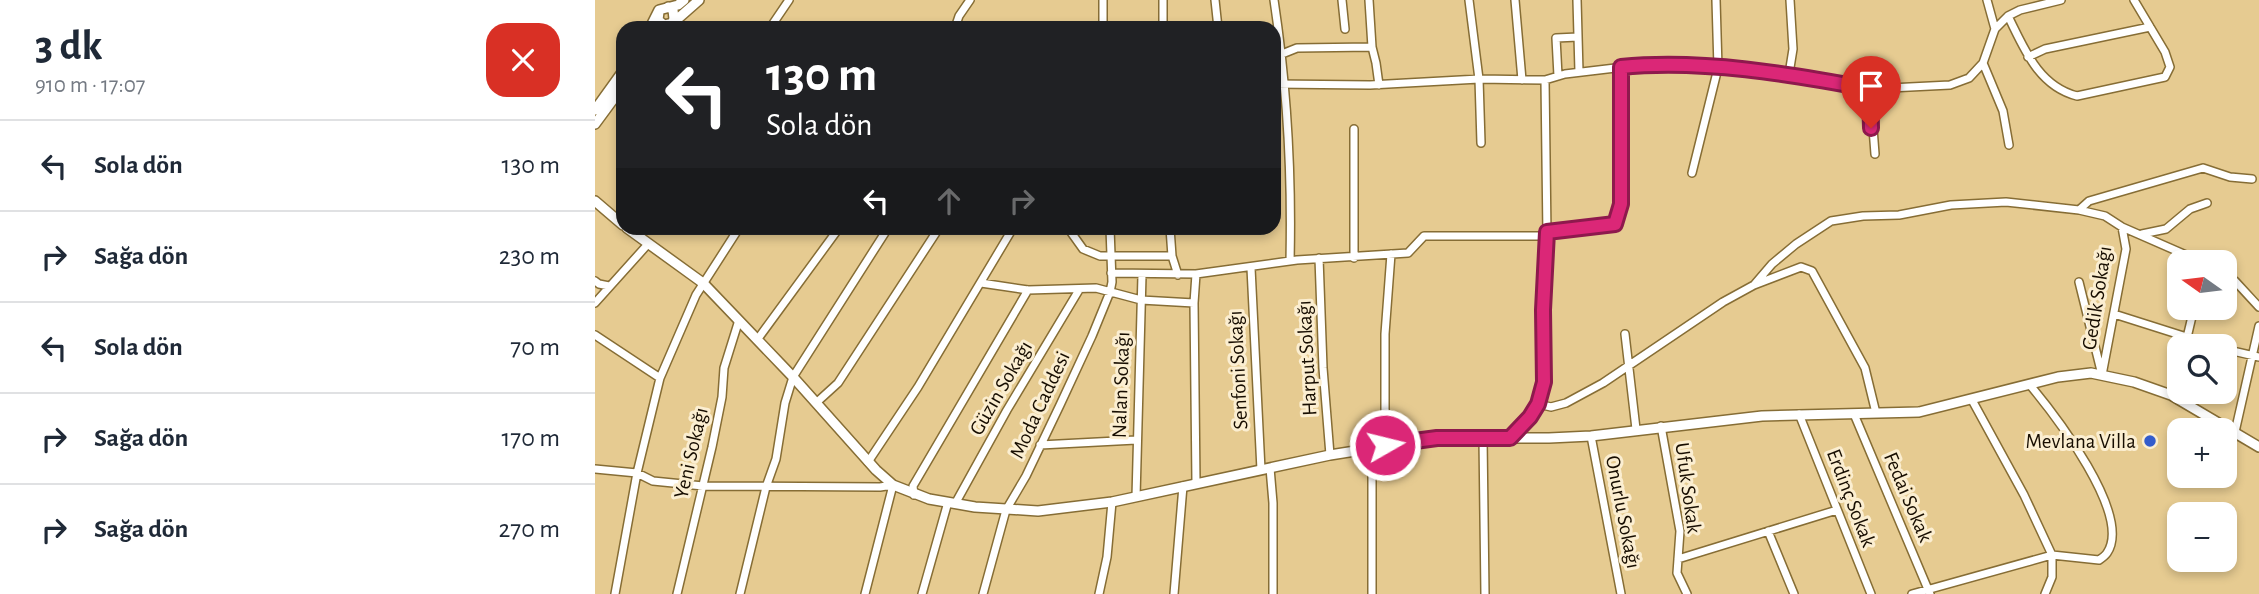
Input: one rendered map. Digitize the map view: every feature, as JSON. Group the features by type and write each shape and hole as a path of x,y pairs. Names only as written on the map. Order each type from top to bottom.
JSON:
{"main road":[{"path":"663,6 678,5 684,0"},
{"path":"676,21 699,0"},
{"path":"663,6 673,9 675,14 672,21"},
{"path":"595,110 616,81"},
{"path":"595,124 616,96"},
{"path":"595,201 616,218"},
{"path":"636,235 703,284 893,485 914,495 1006,510 1057,509 1112,502 1330,455 1437,438 1591,436 1762,416 1919,412 2058,377 2091,373 2167,394"},
{"path":"2187,404 2211,418"},
{"path":"2237,433 2259,447"}],"street":[{"path":"775,21 789,0"},
{"path":"957,21 970,0"},
{"path":"1103,0 1103,21"},
{"path":"1163,0 1163,21"},
{"path":"1215,0 1217,21"},
{"path":"1274,0 1277,21"},
{"path":"1342,0 1345,29"},
{"path":"1369,0 1372,47 1379,85"},
{"path":"1469,0 1479,79 1481,143"},
{"path":"1515,0 1521,80"},
{"path":"1577,0 1579,72"},
{"path":"1692,173 1718,68 1716,0"},
{"path":"1789,74 1793,49 1790,0"},
{"path":"1987,0 1994,29"},
{"path":"1281,85 1379,85 1479,79 1545,80 1579,72 1649,64 1789,74 1870,89 1950,85 1969,78 1983,63 1994,29 2008,16 2019,10 2061,0"},
{"path":"2008,16 2028,57 2055,87 2064,93 2077,96 2165,77 2170,68 2167,60 2134,0"},
{"path":"2028,57 2045,48 2150,26"},
{"path":"1558,76 1556,38 1578,37"},
{"path":"1281,47 1291,223 1290,261"},
{"path":"1282,54 1297,48 1372,47"},
{"path":"1983,63 2003,111 2009,145"},
{"path":"1111,273 1196,274 1319,258 1408,253 1424,236 1547,234 1615,224 1621,204 1621,67"},
{"path":"1510,438 1538,404 1544,382 1543,310 1547,234 1545,80"},
{"path":"1870,89 1875,154"},
{"path":"1354,129 1354,258"},
{"path":"2078,211 2089,201 2203,168 2230,177 2252,179"},
{"path":"1754,285 1788,250 1831,221 1863,216 1899,215 1951,205 2005,202 2105,216 2122,227 2176,250"},
{"path":"2142,234 2165,229 2190,209 2207,203"},
{"name":"Gedik Sokağı","path":"2102,375 2126,249 2122,227"},
{"path":"615,594 637,473 660,378 680,327 703,284 734,235"},
{"path":"757,340 834,235"},
{"path":"740,594 766,487 776,459 785,403 793,377 884,235"},
{"path":"816,403 838,383 934,235"},
{"path":"868,461 918,387 1009,235"},
{"path":"1073,235 1083,249 1111,258 1138,255 1172,256"},
{"name":"Moda Caddesi","path":"982,594 1006,510 1026,476 1093,336 1110,292 1110,235"},
{"path":"1170,235 1172,256 1178,275"},
{"path":"595,303 648,244"},
{"path":"1385,445 1385,334 1391,254"},
{"name":"Harput Sokağı","path":"1319,258 1323,368 1330,455"},
{"path":"1538,404 1551,407 1566,403 1723,302 1754,285 1801,267 1812,271 1865,368 1877,413"},
{"name":"Senfoni Sokağı","path":"1251,268 1265,469 1273,503 1273,594"},
{"path":"1196,274 1196,484"},
{"name":"Nalan Sokağı","path":"1136,497 1142,275"},
{"path":"595,281 609,286"},
{"path":"2079,282 2102,375"},
{"path":"981,283 1028,290 1096,288 1141,300 1194,303"},
{"path":"2237,283 2259,307"},
{"path":"914,495 913,486 1028,290"},
{"name":"Güzin Sokağı","path":"922,594 952,503 1079,290"},
{"path":"2114,314 2167,335"},
{"name":"Yeni Sokağı","path":"677,594 722,397 724,368 739,320"},
{"path":"2237,425 2256,357 2259,326"},
{"path":"1625,334 1636,429"},
{"path":"595,335 660,378"},
{"path":"2237,352 2256,357"},
{"path":"1912,594 1929,592 2052,555 2099,560 2107,553 2113,536 2108,507 2062,424 2030,384"},
{"path":"1972,400 2024,495 2052,555 2052,577 2045,594"},
{"name":"Erdinç Sokak","path":"1799,414 1871,594"},
{"name":"Fedai Sokak","path":"1854,414 1929,592"},
{"name":"Ufuk Sokak","path":"1661,426 1680,531 1677,573 1687,594"},
{"name":"Onurlu Sokağı","path":"1591,436 1621,594"},
{"path":"1483,438 1485,594"},
{"path":"1040,445 1136,440"},
{"path":"1372,447 1373,594"},
{"path":"595,469 637,473 653,481 703,486 893,485 865,594"},
{"path":"1174,594 1183,486"},
{"path":"1099,594 1107,557 1112,502"},
{"path":"1678,559 1837,510"},
{"path":"1768,531 1794,594"}],"place":[{"name":"Mevlana Villa","path":"2150,441"}],"route":[{"path":"1385,445 1437,438 1510,438 1530,417 1538,404 1544,382 1543,310 1547,232 1615,224 1621,204 1621,67 1649,64 1789,74 1870,89 1871,128"}]}
